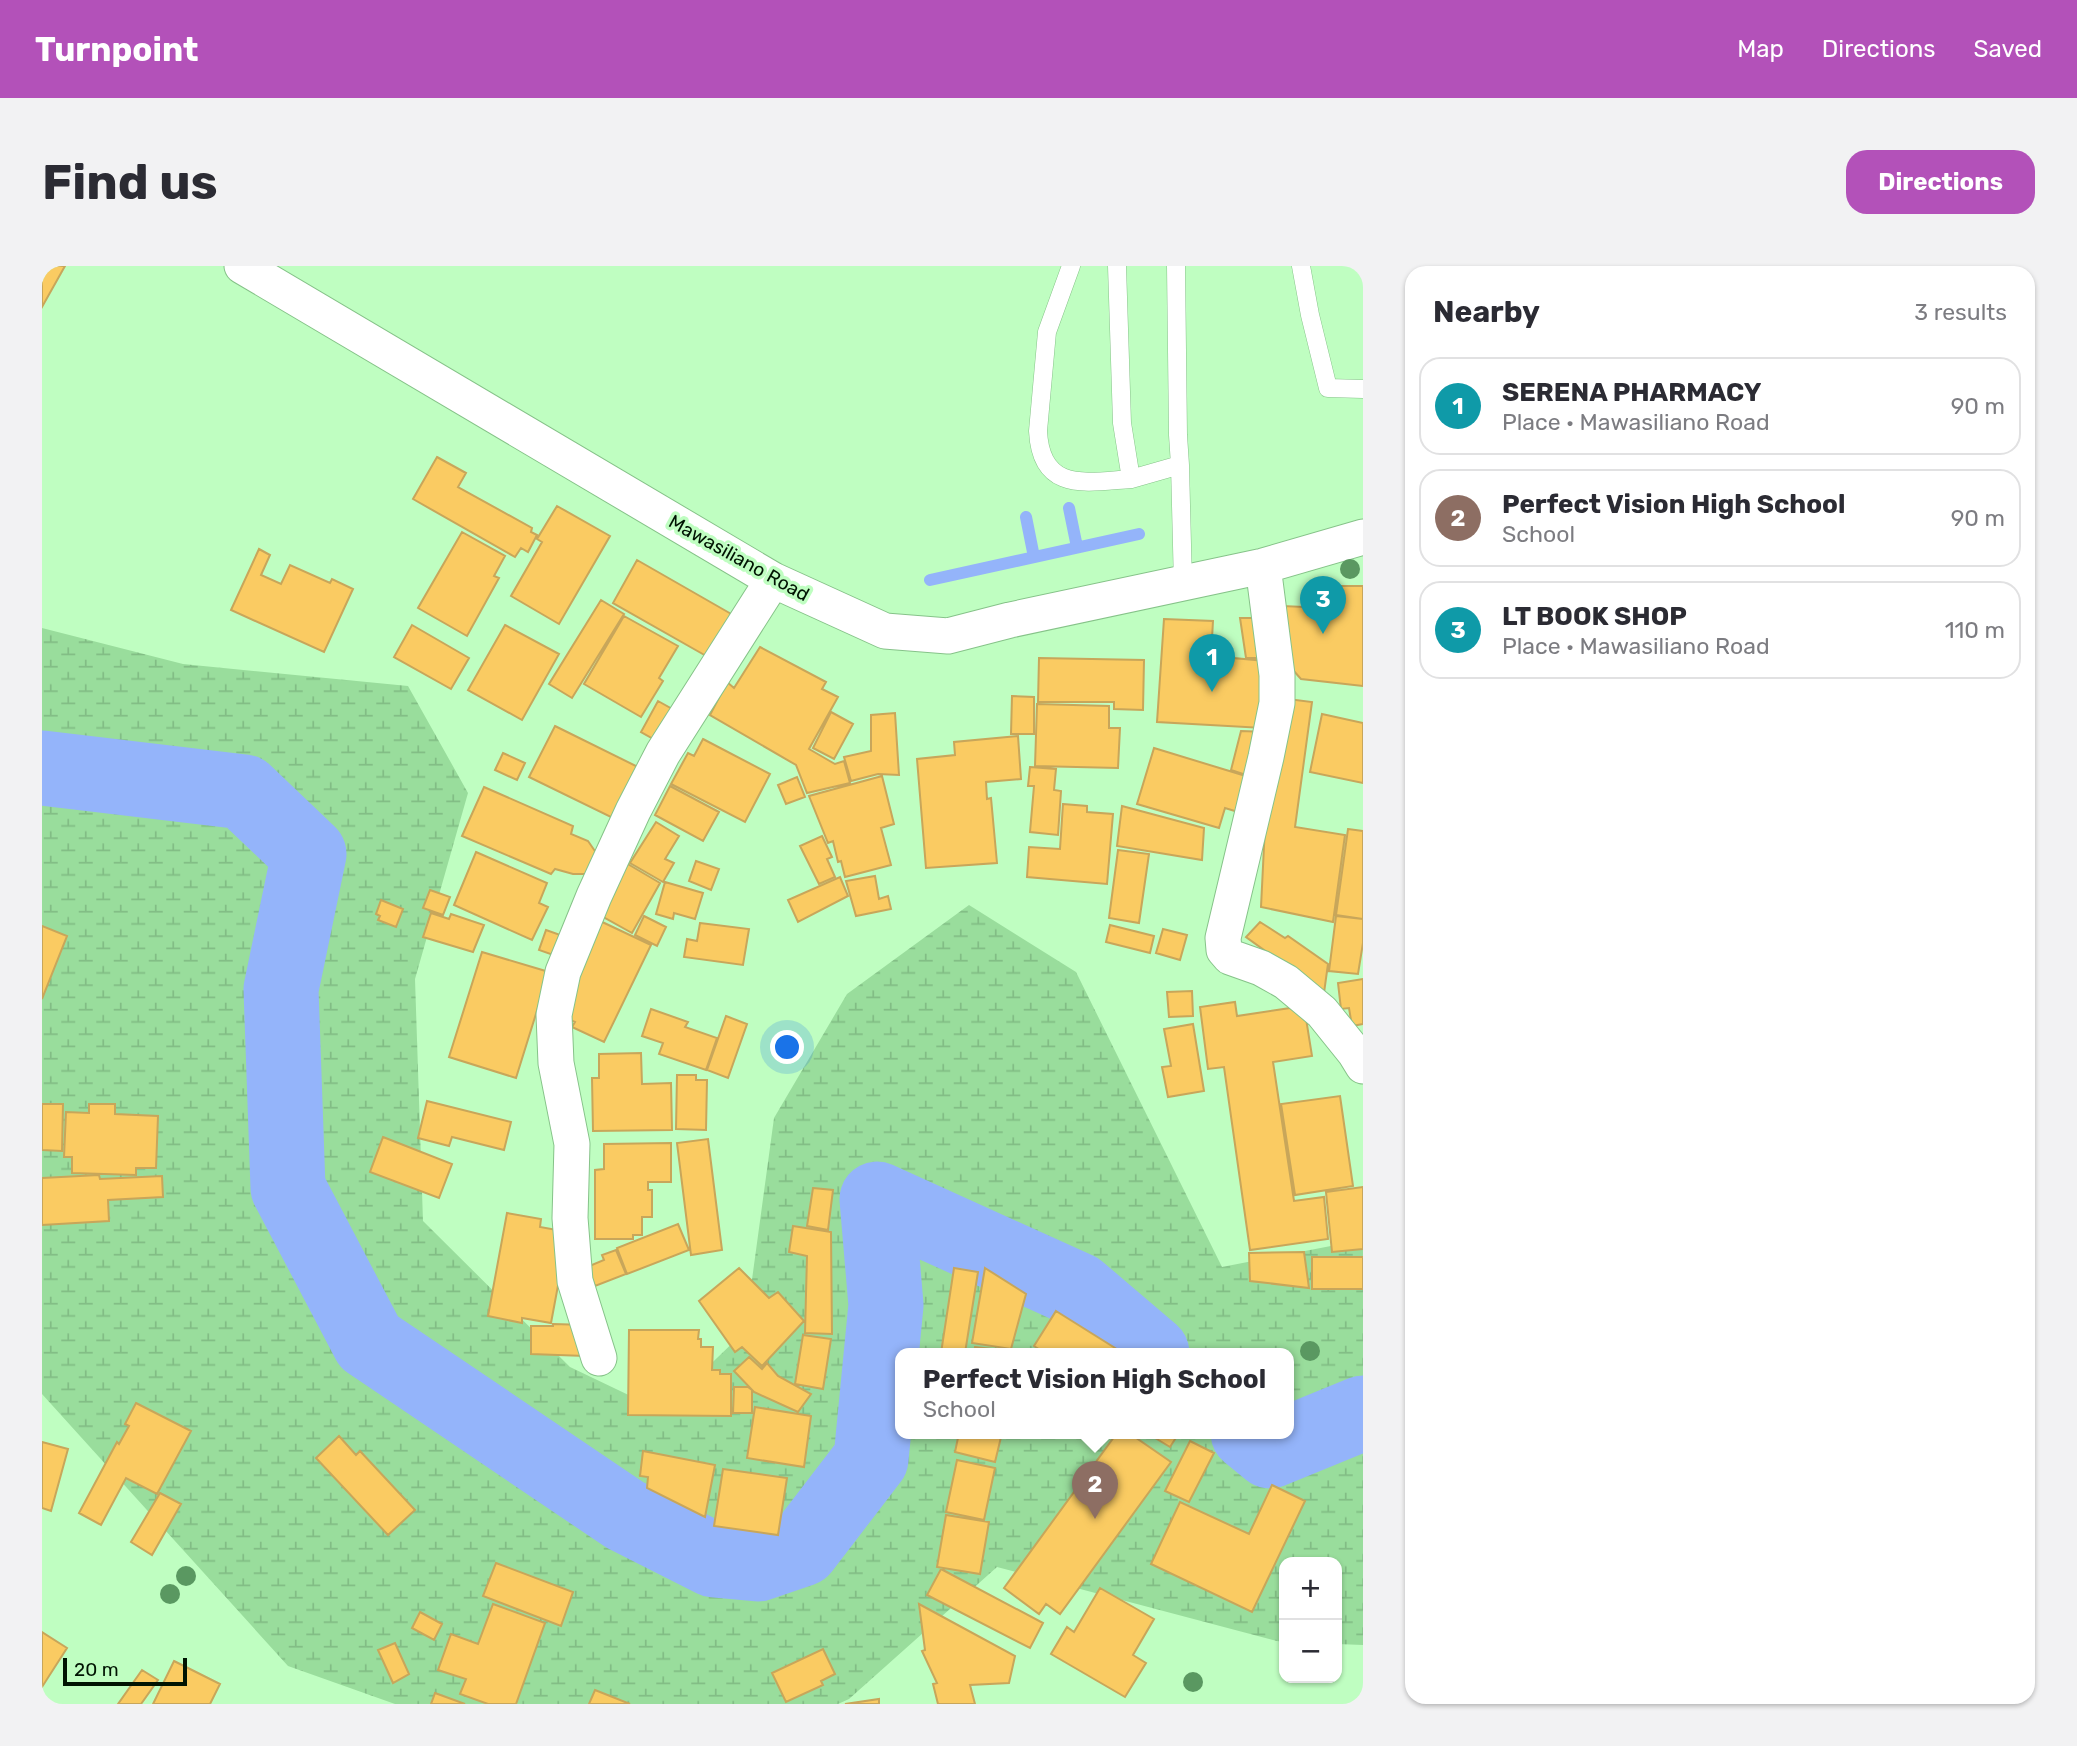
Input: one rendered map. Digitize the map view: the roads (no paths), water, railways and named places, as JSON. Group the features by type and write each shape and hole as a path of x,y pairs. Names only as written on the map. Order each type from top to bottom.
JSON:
{"street":[{"name":"Mawasiliano Road","path":"242,266 773,580 885,631 948,636 1010,620 1263,566 1363,537"},
{"path":"1263,566 1277,676 1277,703 1223,938 1224,950 1230,957 1261,968 1286,982 1322,1012 1363,1066"},
{"path":"599,1358 575,1281 570,1218 572,1144 556,1063 554,1015 563,972 633,811 663,753 773,580"}],"lane":[{"path":"1072,266 1047,332 1038,431 1039,446 1044,459 1052,470 1064,479 1078,483 1131,479 1180,466"},
{"path":"1117,266 1122,424 1131,479"},
{"path":"1176,266 1183,585"},
{"path":"1301,266 1328,388 1363,389"}],"waterway":[{"path":"1069,508 1077,547"},
{"path":"1026,517 1034,557"},
{"path":"930,580 1139,534"},
{"path":"42,768 244,792 309,854 281,989 288,1188 369,1342 625,1515 714,1560 758,1564 802,1549 871,1459 886,1305 877,1199 1078,1290 1146,1348"},
{"path":"1255,1439 1270,1451 1363,1413"}],"place":[{"name":"LT BOOK SHOP","path":"1323,634"},
{"name":"SERENA PHARMACY","path":"1212,692"},
{"name":"Perfect Vision High School","path":"1095,1519"}]}
